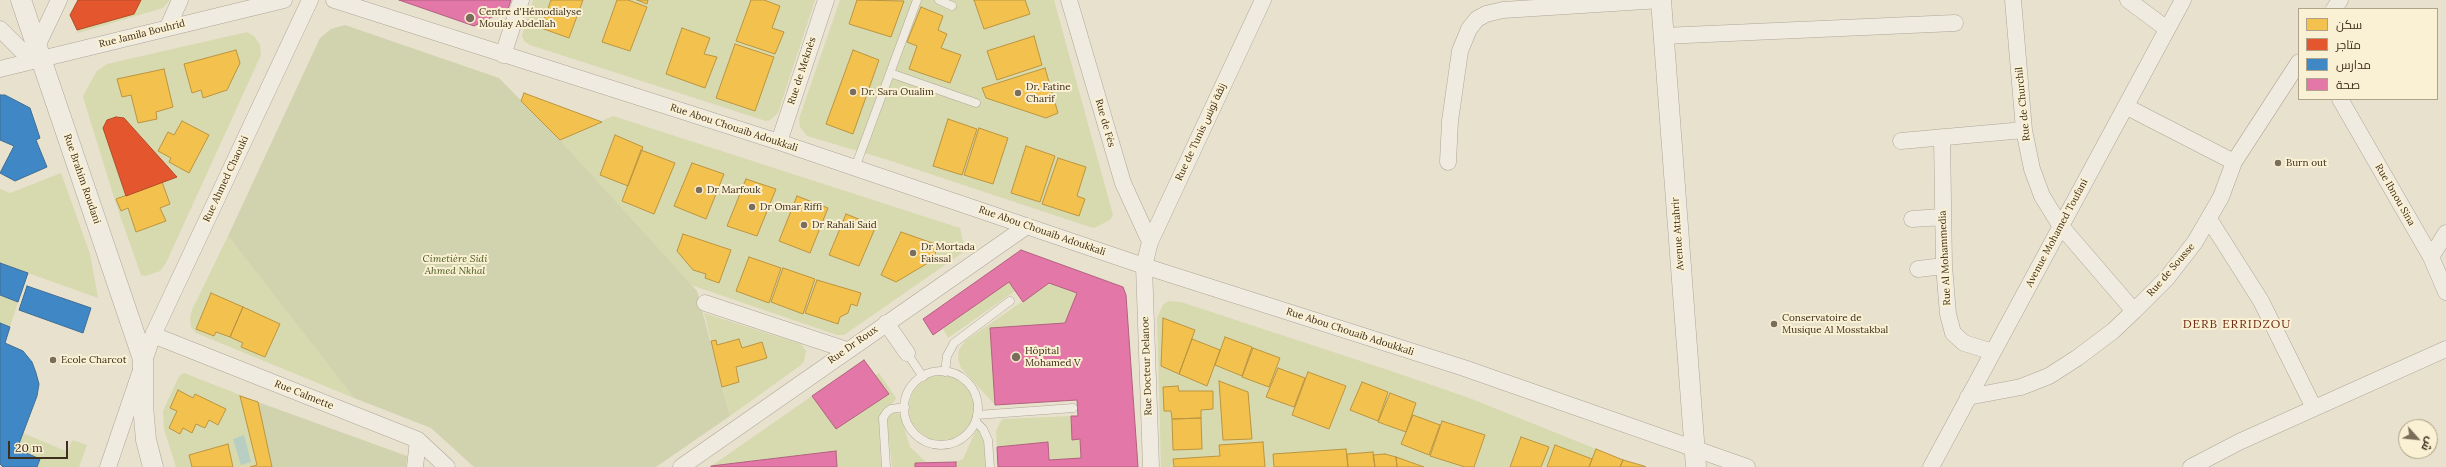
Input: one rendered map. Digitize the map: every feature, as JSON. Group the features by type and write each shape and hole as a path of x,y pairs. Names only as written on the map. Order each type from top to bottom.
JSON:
{"street":[{"name":"Rue Brahim Roudani","path":"21,0 37,55 143,358 143,406 146,440 152,467"},
{"path":"0,29 37,55 58,0"},
{"path":"168,27 180,0"},
{"name":"Rue Jamila Bouhrid","path":"0,68 37,55 284,0"},
{"name":"Rue Ahmed Chaouki","path":"108,467 143,358 310,0"},
{"name":"Rue Abou Chouaib Adoukkali","path":"334,0 779,142 1144,266 1464,368 1695,458 1747,467"},
{"path":"503,55 522,0"},
{"name":"Rue de Meknès","path":"779,142 826,0"},
{"name":"Rue de Fés","path":"1069,0 1123,183 1150,242"},
{"name":"Rue de Tunis زنقة تونس","path":"1144,266 1150,242 1263,0"},
{"path":"1448,162 1450,121 1460,51 1469,29 1477,19 1486,14 1503,10 1661,0"},
{"name":"Avenue Attahrir","path":"1661,0 1695,458"},
{"name":"Rue de Churchil","path":"2013,0 2024,130 2032,169 2042,196 2060,225 2134,311"},
{"path":"2128,0 2167,29"},
{"name":"Avenue Mohamed Toufani","path":"1931,467 2060,225 2127,107 2183,0"},
{"path":"1664,36 1955,23"},
{"name":"Rue de Sousse","path":"1968,397 2021,387 2049,376 2077,358 2113,331 2167,278 2195,242 2221,197 2234,162 2298,64"},
{"name":"Rue Ibnou Sina","path":"2341,100 2431,257 2446,292"},
{"path":"2127,107 2234,162"},
{"path":"1901,141 2024,130"},
{"name":"Rue Al Mohammedia","path":"1942,137 1944,266 1948,314 1953,333 1964,343 1993,352"},
{"path":"1912,219 1943,217"},
{"path":"2209,219 2261,301 2314,408"},
{"name":"Rue Dr Roux","path":"682,467 847,350 1027,226"},
{"path":"2431,257 2446,233"},
{"name":"Rue Docteur Delanoe","path":"1144,266 1151,467"},
{"path":"1918,269 1944,266"},
{"path":"706,303 847,350"},
{"path":"886,323 906,353"},
{"name":"Rue Calmette","path":"153,335 418,440 447,467"},
{"path":"2192,467 2239,442 2446,349"},
{"path":"415,467 418,440"}],"lane":[{"path":"855,168 917,0"},
{"path":"938,0 952,6"},
{"path":"890,73 976,103"},
{"path":"945,372 947,356 954,343 1010,301"},
{"path":"906,353 923,377"},
{"path":"945,372 963,378 972,387 977,397 977,419 970,432 961,440 949,445 937,445 925,442 915,435 908,425 905,407 910,389 923,377 945,372"},
{"path":"886,467 883,418 891,409 905,407"},
{"path":"977,419 1073,408"},
{"path":"977,419 988,440 990,467"}],"green space":[{"path":"78,0 170,0 163,8 78,33 70,15"},
{"path":"533,0 815,0 778,113 770,120 766,121 530,45 524,41 522,35"},
{"path":"840,0 1054,0 1113,215 1110,220 1094,228 1090,227 885,159 807,136 800,127 799,119"},
{"name":"Cimetière Sidi Ahmed Nkhal","path":"345,25 499,78 560,140 697,291 730,416 656,467 474,467 431,428 354,398 228,236 320,38 331,29"},
{"path":"247,32 254,36 260,45 261,55 166,263 160,271 145,276 141,275 116,204 83,97 84,94 97,71 107,64"},
{"path":"613,116 960,228 965,251 844,335 837,335 691,285 560,140"},
{"path":"61,173 90,254 98,298 0,263 0,189 10,193"},
{"path":"228,236 354,398 196,333 191,327 190,318 192,310"},
{"path":"1009,282 1015,291 948,338 943,329"},
{"path":"1049,283 1077,293 1065,323 990,329 995,405 961,368 958,359 959,350 965,341"},
{"path":"0,295 18,302 10,327 0,323"},
{"path":"1168,301 1181,302 1394,372 1472,399 1596,449 1589,467 1161,467 1157,318 1163,305"},
{"path":"704,313 801,344 806,351 804,361 801,365 730,416"},
{"path":"184,373 258,402 272,467 176,467 164,429 163,411 179,376"},
{"path":"879,373 896,398 894,402 882,411 879,421 881,467 837,467 835,451 710,467 812,396 836,429 888,394 875,375"},
{"path":"942,375 955,377 965,385 973,395 975,408 973,421 965,431 955,439 942,441 929,439 919,431 911,421 909,408 911,395 919,385 929,377"},
{"path":"258,402 407,456 406,467 272,467"},
{"path":"891,412 900,414 910,447 926,462 915,463 915,467 892,467 887,419"},
{"path":"1071,416 1072,440 1080,439 1081,458 1049,460 1048,442 997,447 996,431 1003,419"},
{"path":"979,429 985,443 987,467 956,467 956,462 963,459 976,430"},
{"path":"23,433 68,452 72,440 87,445 79,467 37,467 40,459 17,449"}],"shaded area":[{"path":"244,435 251,462 241,465 233,439"}],"building: سكن":[{"path":"551,0 583,0 569,38 541,28"},
{"path":"617,0 628,0 647,7 630,51 602,42"},
{"path":"637,0 648,0 647,4"},
{"path":"751,0 764,0 780,6 772,28 784,32 775,54 736,41"},
{"path":"857,0 904,1 891,37 849,24"},
{"path":"974,0 1025,0 1030,14 984,29"},
{"path":"921,7 943,16 938,30 947,34 941,48 961,55 950,83 909,69 917,46 907,42"},
{"path":"682,28 710,38 704,54 717,57 705,88 666,74"},
{"path":"1034,36 1042,65 997,80 987,51"},
{"path":"735,44 774,57 755,111 716,98"},
{"path":"236,50 240,63 227,90 203,98 201,90 192,93 184,64"},
{"name":"Dr. Sara Oualim","path":"853,50 879,60 853,134 826,124"},
{"name":"Dr. Fatine Charif","path":"1045,68 1058,113 1046,118 986,98 982,88"},
{"path":"164,69 173,107 156,112 157,119 138,123 131,95 122,97 117,79"},
{"path":"524,93 602,122 560,140 521,101"},
{"path":"948,119 977,129 962,175 933,166"},
{"path":"182,121 209,135 189,173 169,162 171,158 158,151 168,132 174,135"},
{"path":"979,128 1008,138 993,184 964,175"},
{"path":"615,135 643,147 628,186 600,175"},
{"path":"1026,146 1055,156 1040,202 1011,193"},
{"path":"641,150 675,163 654,214 622,201"},
{"path":"1058,158 1086,167 1077,196 1085,199 1079,216 1042,204"},
{"name":"Dr Marfouk","path":"692,163 724,174 706,219 674,206"},
{"name":"Dr Omar Riffi","path":"746,179 776,189 757,236 727,226"},
{"path":"162,182 170,204 160,208 166,221 136,232 128,208 121,211 116,199"},
{"name":"Dr Rahali Said","path":"797,196 828,208 810,253 779,241"},
{"path":"846,214 876,226 859,266 829,255"},
{"name":"Dr Mortada Faissal","path":"901,232 938,245 933,260 896,282 881,275"},
{"path":"683,234 731,250 719,283 705,278 706,274 693,270 677,251"},
{"path":"749,257 781,268 769,303 736,291"},
{"path":"783,268 815,279 803,314 771,302"},
{"path":"817,280 861,293 857,306 851,304 848,313 840,317 838,324 805,313"},
{"path":"211,293 243,307 230,337 216,332 214,336 196,329"},
{"path":"243,307 280,324 265,357 241,347 243,343 230,337"},
{"path":"1163,318 1195,330 1179,374 1161,366"},
{"path":"1225,337 1252,347 1242,376 1215,365"},
{"path":"739,339 742,348 762,342 767,358 736,367 739,382 722,387 711,341 716,340 717,345"},
{"path":"1192,339 1220,350 1207,386 1179,374"},
{"path":"1253,348 1280,358 1269,387 1242,377"},
{"path":"1278,368 1305,378 1294,407 1266,397"},
{"path":"1308,372 1346,386 1329,429 1292,415"},
{"path":"1219,381 1248,392 1252,439 1223,440"},
{"path":"1362,382 1388,392 1378,421 1350,410"},
{"path":"1178,386 1179,391 1213,391 1213,409 1201,410 1201,418 1172,419 1171,411 1164,411 1163,387"},
{"path":"178,390 193,398 195,394 226,409 218,425 209,420 205,428 196,424 192,433 183,428 180,434 169,428 177,411 170,408"},
{"path":"1390,393 1416,403 1406,432 1378,422"},
{"path":"240,396 258,402 272,467 250,467 257,465"},
{"path":"1413,415 1440,425 1429,455 1401,444"},
{"path":"1201,418 1202,449 1173,450 1172,419"},
{"path":"1442,421 1485,435 1474,467 1465,467 1430,456"},
{"path":"1521,437 1549,447 1541,467 1510,467"},
{"path":"1263,442 1265,467 1174,467 1173,459 1220,456 1219,445"},
{"path":"228,444 233,467 192,467 189,455"},
{"path":"1555,445 1592,459 1589,467 1547,467"},
{"path":"1346,449 1348,467 1274,467 1273,454"},
{"path":"1596,449 1623,460 1620,467 1589,467"},
{"path":"1373,452 1375,467 1348,467 1347,454"},
{"path":"1385,454 1396,457 1397,467 1375,467 1373,455"},
{"path":"1396,457 1424,467 1397,467"},
{"path":"1623,460 1644,466 1646,467 1620,467"}],"building: متاجر":[{"path":"78,0 141,0 134,14 77,30 70,15"},
{"path":"116,117 124,118 177,177 126,196 103,128 107,120"}],"building: مدارس":[{"path":"0,95 5,95 30,108 40,138 36,140 47,167 15,181 0,173 14,146 0,140"},
{"path":"0,263 28,273 18,302 0,295"},
{"path":"27,286 91,308 83,333 19,310"},
{"path":"0,323 10,327 5,343 23,351 32,362 39,384 37,396 17,449 40,459 37,467 3,467 0,464"}],"building: صحة":[{"name":"Centre d'Hémodialyse Moulay Abdellah","path":"399,0 511,0 508,9 474,26"},
{"path":"1021,250 1123,287 1126,295 1138,467 998,467 997,447 1048,442 1049,460 1081,458 1080,439 1072,440 1071,416 1078,416 1077,400 995,405 990,328 1065,323 1077,293 1049,283 1023,302 1009,282 933,335 923,319"},
{"path":"864,360 889,394 836,429 812,396"},
{"path":"836,451 837,467 711,467 711,466"},
{"path":"956,462 956,467 915,467 915,463"}],"place":[{"name":"Centre d'Hémodialyse Moulay Abdellah","path":"470,18"},
{"name":"Dr. Sara Oualim","path":"853,92"},
{"name":"Dr. Fatine Charif","path":"1018,93"},
{"name":"Burn out","path":"2278,163"},
{"name":"Dr Marfouk","path":"699,190"},
{"name":"Dr Omar Riffi","path":"752,207"},
{"name":"Dr Rahali Said","path":"804,225"},
{"name":"Dr Mortada Faissal","path":"913,253"},
{"name":"Conservatoire de Musique Al Mosstakbal","path":"1774,324"},
{"name":"Hôpital Mohamed V","path":"1016,357"},
{"name":"Ecole Charcot","path":"53,360"}],"district":[{"name":"DERB ERRIDZOU","path":"2237,325"}]}
